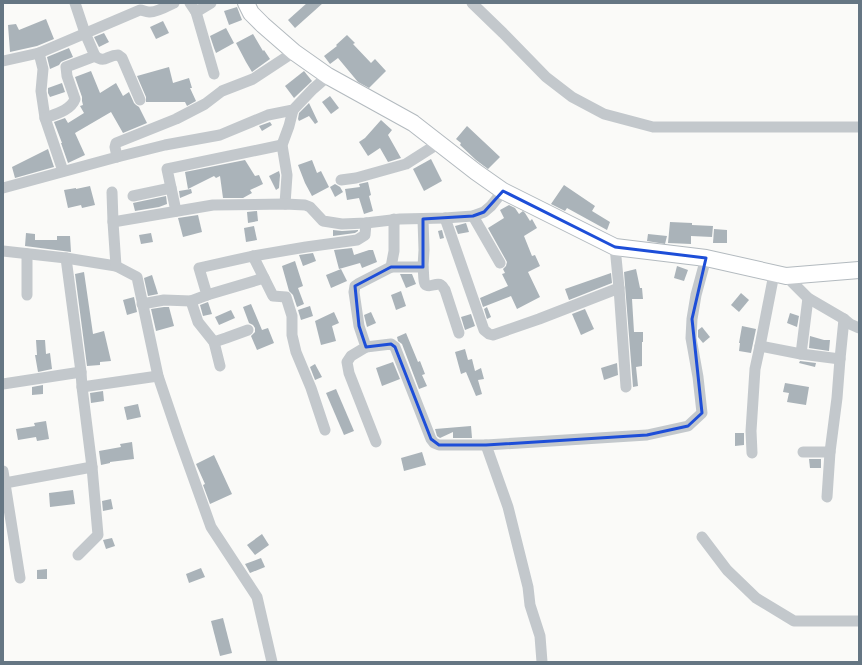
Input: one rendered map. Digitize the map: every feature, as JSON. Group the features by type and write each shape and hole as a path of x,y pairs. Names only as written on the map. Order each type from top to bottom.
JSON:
{"street":[{"path":"75,3 85,33 95,56 100,60 114,55 118,55 122,58 140,100"},
{"path":"3,62 39,53 140,10 155,12 174,3"},
{"path":"212,3 193,7 214,74"},
{"path":"246,3 251,13 294,52 328,76 413,123 503,191 615,247 706,258 780,275 859,270"},
{"path":"472,3 504,33 546,77 572,97 604,114 652,127 859,127"},
{"path":"117,157 115,148 116,143 176,119 205,104 222,91 253,79 294,52"},
{"path":"39,53 43,69 41,91 45,118 63,171"},
{"path":"45,118 71,107 75,101 67,76 66,67 95,56"},
{"path":"285,204 287,176 282,145 293,110 328,76"},
{"path":"3,188 165,145 220,134 268,114 293,110"},
{"path":"342,180 356,178 406,164 439,143"},
{"path":"176,211 167,169 282,145"},
{"path":"133,196 171,188"},
{"path":"113,222 213,205 305,205 310,207 323,221 342,224 474,216 484,212 491,206 503,191"},
{"path":"112,192 116,266"},
{"path":"474,216 500,263"},
{"path":"445,218 484,330 489,334 494,335 619,288"},
{"path":"423,219 423,267 425,283 429,286 439,284 445,290 459,333"},
{"path":"391,266 394,251 394,220"},
{"path":"207,294 199,268 253,256 357,240 365,235 366,223"},
{"path":"615,247 626,387"},
{"path":"3,251 66,258 116,266 137,277 158,376 211,528 258,598 272,662"},
{"path":"27,295 28,254"},
{"path":"253,256 273,296 286,297 292,316 292,335 296,352 311,388 325,430"},
{"path":"66,258 82,372 82,388 92,466 98,535 78,556"},
{"path":"376,442 349,373 348,362 351,356 366,347 391,344 395,347 431,439 434,443 439,445 486,445 647,435 688,426 702,414 692,338 692,319 696,295 706,258"},
{"path":"366,347 359,326 354,292 355,286 391,266 423,267"},
{"path":"780,275 808,298 859,328"},
{"path":"752,453 751,431 755,369 780,275"},
{"path":"142,304 164,300 191,301 207,294 264,278"},
{"path":"801,354 808,298"},
{"path":"191,301 198,322 214,342 220,366"},
{"path":"827,497 830,452 837,398 844,319"},
{"path":"214,342 248,330"},
{"path":"760,346 840,360"},
{"path":"3,384 82,372"},
{"path":"82,388 158,376"},
{"path":"486,445 508,507 528,587 530,605 540,636 542,662"},
{"path":"803,452 830,452"},
{"path":"5,483 92,466"},
{"path":"3,471 20,578"},
{"path":"702,537 726,570 756,598 794,621 859,621"}],"highlighted area":[{"path":"503,191 615,247 706,258 692,319 702,413 688,426 647,435 486,445 439,445 431,439 395,347 391,344 366,347 359,326 355,286 391,267 423,267 423,219 473,216 484,212"}],"building":[{"path":"307,3 323,3 295,28 288,20"},
{"path":"237,7 242,20 229,25 224,11"},
{"path":"46,19 54,39 37,46 10,52 8,25 16,24 19,30"},
{"path":"163,21 169,33 156,39 150,27"},
{"path":"226,28 234,43 216,53 210,36"},
{"path":"104,33 109,42 99,47 94,37"},
{"path":"253,34 263,51 264,50 270,59 252,72 236,43"},
{"path":"347,35 355,43 353,44 371,63 375,59 386,71 369,88 358,82 338,58 330,64 324,56 337,46 336,45"},
{"path":"69,48 73,57 50,69 47,57"},
{"path":"169,67 173,83 189,78 192,88 190,88 196,101 187,106 185,102 146,102 146,97 137,76"},
{"path":"91,71 100,93 116,83 123,96 129,92 147,123 123,133 111,112 75,133 85,155 68,163 54,122 65,118 68,123 84,113 80,106 83,105 82,97 75,77"},
{"path":"304,71 312,81 294,98 285,86"},
{"path":"62,83 65,92 50,97 48,88"},
{"path":"330,96 339,108 331,114 322,102"},
{"path":"309,103 318,122 315,124 309,116 299,121 298,119 299,113"},
{"path":"381,120 392,130 388,135 401,158 388,162 380,148 368,156 359,142 365,138"},
{"path":"270,122 272,125 262,131 259,126"},
{"path":"467,126 500,157 488,169 460,145 461,143 456,139"},
{"path":"48,149 54,167 15,178 12,167"},
{"path":"431,159 442,181 424,191 413,169"},
{"path":"245,160 255,176 259,175 263,184 250,190 252,193 243,198 223,198 220,176 216,178 214,176 188,189 185,172"},
{"path":"312,160 317,173 321,171 329,187 312,196 298,165"},
{"path":"279,171 279,188 276,190 269,176"},
{"path":"368,182 371,195 369,196 373,211 364,214 359,198 347,200 345,189 360,187 359,184"},
{"path":"335,184 340,187 343,192 335,197 330,187"},
{"path":"564,185 595,206 592,211 610,222 607,230 567,208 565,211 551,204"},
{"path":"90,186 95,205 82,208 81,205 68,208 64,190"},
{"path":"191,189 192,193 180,198 179,191"},
{"path":"166,196 167,204 159,207 135,211 133,203"},
{"path":"509,205 515,208 519,214 523,211 530,221 532,219 537,228 524,236 532,256 535,255 540,266 528,272 540,297 517,309 511,296 483,307 480,298 508,286 502,274 505,273 503,269 507,262 488,228 504,218 500,210"},
{"path":"257,211 258,221 248,223 247,212"},
{"path":"198,215 202,232 183,237 178,218"},
{"path":"670,222 713,226 712,237 691,236 691,244 668,243"},
{"path":"466,223 469,232 458,234 455,226"},
{"path":"254,226 257,240 246,242 244,228"},
{"path":"714,229 727,230 727,243 713,243"},
{"path":"333,230 358,231 355,233 333,236"},
{"path":"442,230 444,238 440,239 438,231"},
{"path":"26,233 35,234 35,240 57,240 57,236 70,236 71,252 25,246"},
{"path":"151,233 153,242 141,244 139,235"},
{"path":"648,234 667,236 665,244 647,241"},
{"path":"352,248 354,255 373,250 377,262 362,268 360,263 339,269 334,250"},
{"path":"313,253 316,261 303,266 299,255"},
{"path":"295,261 303,286 298,288 304,304 297,307 293,295 289,291 282,266"},
{"path":"677,266 688,270 684,281 674,278"},
{"path":"341,269 347,281 331,288 326,275"},
{"path":"636,269 640,288 642,288 643,299 632,299 634,332 643,332 643,342 642,366 636,367 638,386 633,387 624,272"},
{"path":"84,272 93,334 104,331 111,361 100,362 100,365 87,366 75,274"},
{"path":"611,273 612,283 569,300 565,289"},
{"path":"400,274 412,274 416,284 406,288"},
{"path":"152,275 158,294 148,296 144,278"},
{"path":"401,291 406,306 396,310 391,295"},
{"path":"741,293 749,300 739,312 731,305"},
{"path":"134,297 137,312 127,315 123,300"},
{"path":"208,302 212,314 203,316 200,305"},
{"path":"251,304 262,330 268,328 274,343 257,350 251,336 255,332 255,328 249,323 243,307"},
{"path":"310,306 313,316 301,320 298,310"},
{"path":"169,307 174,326 156,331 151,309"},
{"path":"487,307 491,317 487,319 484,309"},
{"path":"585,309 594,329 581,335 572,314"},
{"path":"231,310 235,318 219,325 215,317"},
{"path":"334,312 339,323 332,326 336,341 321,345 315,321"},
{"path":"371,312 376,323 367,327 364,315"},
{"path":"790,313 799,316 797,327 787,323"},
{"path":"471,314 475,326 465,330 461,317"},
{"path":"742,326 756,329 751,353 739,351"},
{"path":"702,327 710,337 703,343 698,337 698,330"},
{"path":"406,333 418,362 420,361 425,374 422,375 427,386 419,389 402,344 398,341 397,337"},
{"path":"810,336 830,340 829,351 809,348"},
{"path":"36,340 45,340 46,354 50,353 52,369 38,372 35,355 37,355"},
{"path":"465,349 468,360 472,359 475,371 481,368 484,379 478,380 482,394 476,396 466,372 461,374 455,352"},
{"path":"800,361 816,363 815,367 799,363"},
{"path":"393,362 400,379 382,386 376,368"},
{"path":"617,363 618,375 604,380 601,368"},
{"path":"315,364 322,377 315,380 310,367"},
{"path":"785,383 809,387 806,405 787,402 789,393 783,392"},
{"path":"43,385 43,394 32,395 32,387"},
{"path":"336,389 354,431 344,435 326,393"},
{"path":"103,391 104,401 91,403 90,393"},
{"path":"138,404 141,417 127,420 124,407"},
{"path":"46,421 49,439 37,441 36,437 18,440 16,429 35,426 34,423"},
{"path":"471,426 472,438 453,438 453,432 440,438 437,436 435,429"},
{"path":"735,433 744,433 744,445 735,446"},
{"path":"132,442 134,459 110,462 101,465 99,451 121,447 120,444"},
{"path":"422,452 426,465 404,471 401,458"},
{"path":"214,455 232,494 210,504 203,485 205,484 196,464"},
{"path":"809,459 821,459 821,468 810,468"},
{"path":"73,490 75,504 50,507 49,493"},
{"path":"111,499 113,509 103,511 102,501"},
{"path":"262,534 269,545 255,555 247,545"},
{"path":"112,538 115,546 106,549 103,540"},
{"path":"261,558 265,567 250,573 245,564"},
{"path":"201,568 205,577 189,583 186,574"},
{"path":"47,569 47,579 37,579 37,570"},
{"path":"223,618 232,653 220,656 211,621"}]}
